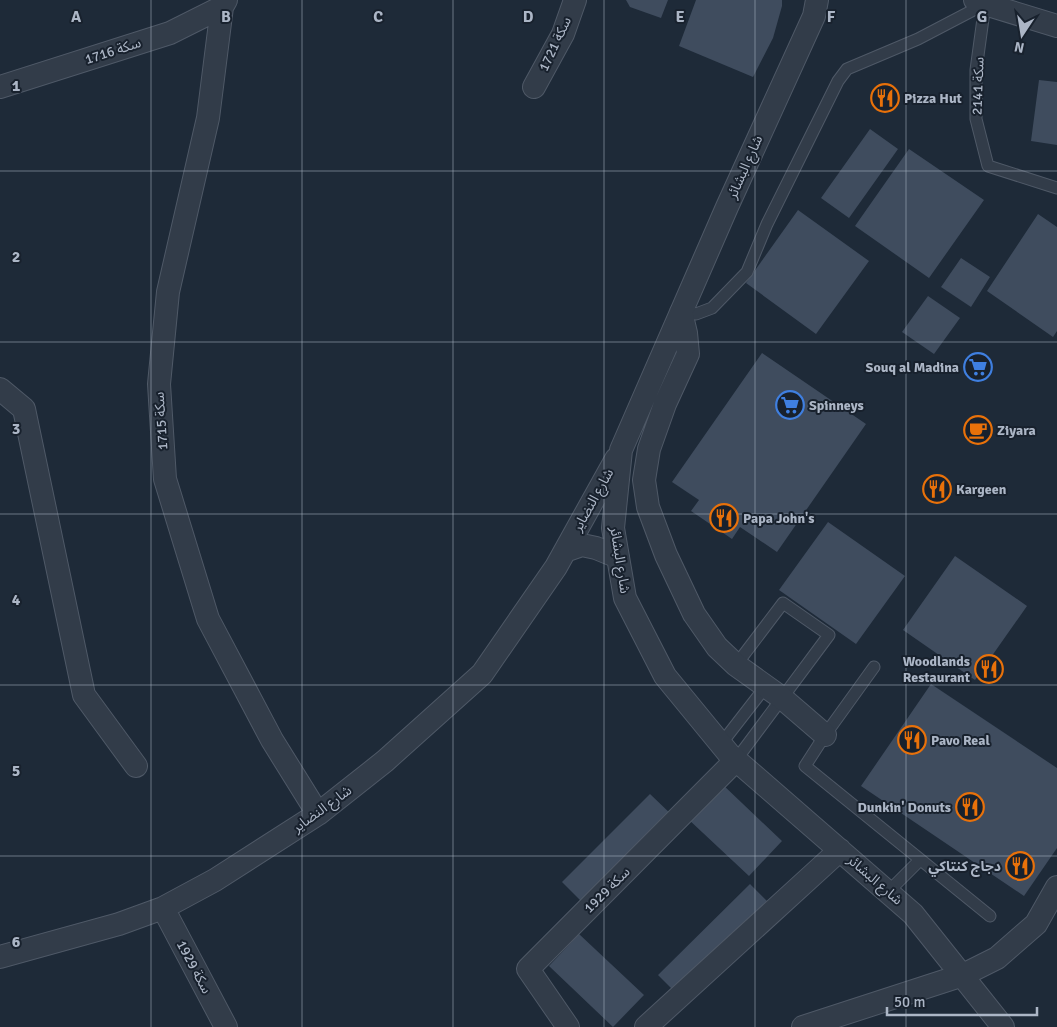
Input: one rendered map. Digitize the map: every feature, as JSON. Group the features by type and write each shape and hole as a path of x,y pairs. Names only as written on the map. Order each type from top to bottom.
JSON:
{"street":[{"name":"سكة 1721","path":"534,87 563,34 574,0"},
{"name":"شارع البشائر","path":"829,0 816,8 621,450 613,528 625,598 665,676 729,752 914,914 1004,1027"},
{"path":"980,2 1057,26"},
{"name":"سكة 1716","path":"0,87 170,32 224,3"},
{"name":"سكة 1715","path":"224,3 208,118 168,292 159,384 166,479 208,619 272,740 318,814"},
{"path":"682,312 688,354 665,404 649,450 644,480 648,507 666,555 694,614 717,647 736,665 774,692 825,735"},
{"path":"0,389 24,409 84,695 136,766"},
{"name":"شارع النضاير","path":"0,957 119,924 162,908 215,880 318,814 385,761 482,674 556,567 621,450"},
{"name":"شارع النضاير","path":"565,551 582,545 618,556"},
{"name":"سكة 1929","path":"568,1027 528,969 729,752"},
{"path":"658,1023 840,850"},
{"path":"803,1027 963,975 997,958 1036,924 1057,887"},
{"name":"سكة 1929","path":"162,908 226,1027"}],"lane":[{"name":"سكة 2141","path":"980,2 976,70 976,119 988,166 1057,188"},
{"path":"682,312 696,314 712,308 747,272 771,215 838,81 847,69 918,39 980,2"},
{"path":"729,752 774,692 829,635 783,603 736,665"},
{"path":"874,667 805,766 990,916"},
{"path":"729,752 774,692"},
{"path":"888,892 920,860"}],"building":[{"path":"626,0 668,0 661,18 630,7"},
{"path":"696,0 782,0 773,38 753,77 679,46"},
{"path":"1039,80 1057,82 1057,145 1031,141"},
{"path":"870,129 898,149 849,218 821,198"},
{"path":"909,149 984,200 929,278 855,226"},
{"path":"798,210 869,261 816,334 746,283"},
{"path":"1038,214 1057,227 1057,331 1053,337 987,291"},
{"path":"961,258 990,277 971,307 941,287"},
{"path":"928,296 960,318 934,354 902,332"},
{"path":"762,353 866,424 777,552 740,527 732,539 691,511 699,500 672,482"},
{"path":"828,522 905,576 856,644 779,590"},
{"path":"955,556 1027,606 975,680 903,630"},
{"path":"931,684 1057,768 1057,848 1024,896 861,786"},
{"path":"721,783 782,841 749,876 687,818"},
{"path":"650,794 674,817 586,906 562,882"},
{"path":"750,884 767,901 675,992 658,975"},
{"path":"579,934 644,995 613,1027 549,966"}],"place":[{"name":"Pizza Hut","path":"885,98"},
{"name":"Souq al Madina","path":"978,367"},
{"name":"Spinneys","path":"790,405"},
{"name":"Ziyara","path":"978,430"},
{"name":"Kargeen","path":"937,489"},
{"name":"Papa John's","path":"724,518"},
{"name":"Woodlands Restaurant","path":"989,669"},
{"name":"Pavo Real","path":"912,740"},
{"name":"Dunkin' Donuts","path":"970,807"},
{"name":"دجاج كنتاكي","path":"1020,866"}]}
